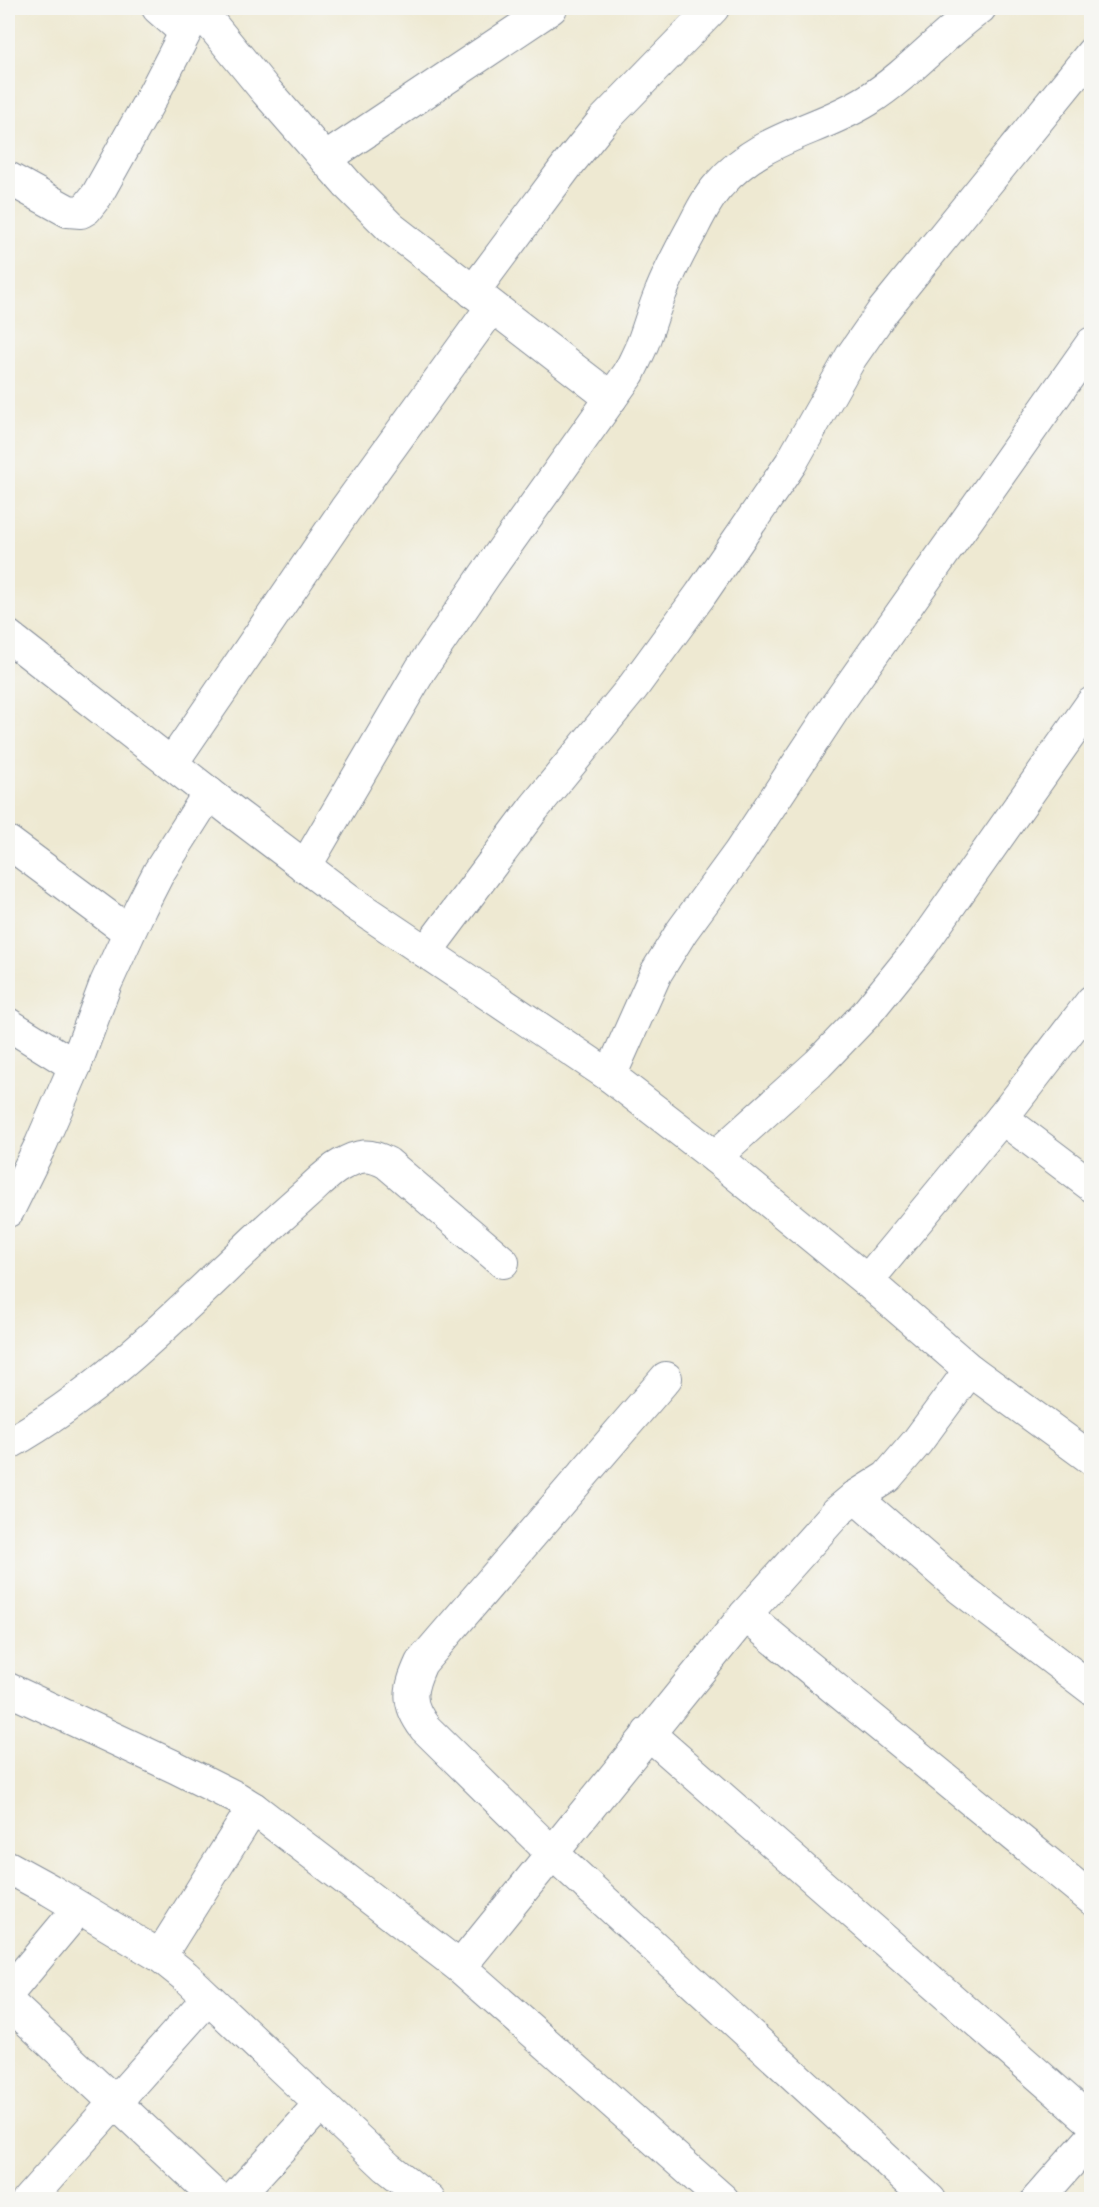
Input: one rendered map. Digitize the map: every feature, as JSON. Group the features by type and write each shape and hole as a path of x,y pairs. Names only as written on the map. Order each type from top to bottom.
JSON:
{"street":[{"path":"158,8 193,15 266,91 348,185 391,228 611,398"},
{"path":"325,159 551,8"},
{"path":"172,763 345,510 566,167 603,121 713,8"},
{"path":"305,867 421,669 629,373 675,260 718,185 743,161 782,138 869,100 955,25 980,8"},
{"path":"8,178 68,211 75,213 86,209 101,188 154,93 193,15"},
{"path":"426,952 534,808 633,687 701,594 791,464 851,357 883,311 1092,53"},
{"path":"610,1076 652,983 682,931 739,853 856,678 1092,343"},
{"path":"8,636 356,905 610,1076 715,1157 867,1281 970,1370 1092,1459"},
{"path":"715,1157 818,1064 866,1014 921,946 1092,703"},
{"path":"8,1211 41,1144 75,1066 106,983 129,932 159,872 209,793"},
{"path":"8,842 129,932"},
{"path":"867,1281 1002,1118 1092,1001"},
{"path":"8,1024 75,1066"},
{"path":"1002,1118 1092,1186"},
{"path":"8,1444 34,1429 104,1378 161,1330 276,1219 314,1186 340,1165 362,1156 374,1156 387,1163 503,1262"},
{"path":"460,1967 745,1615 817,1532 855,1497 894,1470 970,1370"},
{"path":"666,1378 421,1663 412,1682 410,1698 415,1714 424,1728 551,1852 930,2199"},
{"path":"855,1497 960,1588 1092,1689"},
{"path":"745,1615 1092,1899"},
{"path":"8,1689 175,1767 253,1808 460,1967 723,2199"},
{"path":"648,1733 1092,2122"},
{"path":"159,1956 253,1808"},
{"path":"8,1867 159,1956 208,1998 387,2167 429,2199"},
{"path":"8,1993 79,1908"},
{"path":"28,2199 208,1998"},
{"path":"8,2002 219,2199"},
{"path":"233,2199 321,2104"},
{"path":"1036,2199 1092,2138"},
{"path":"387,2167 387,2199"}]}
